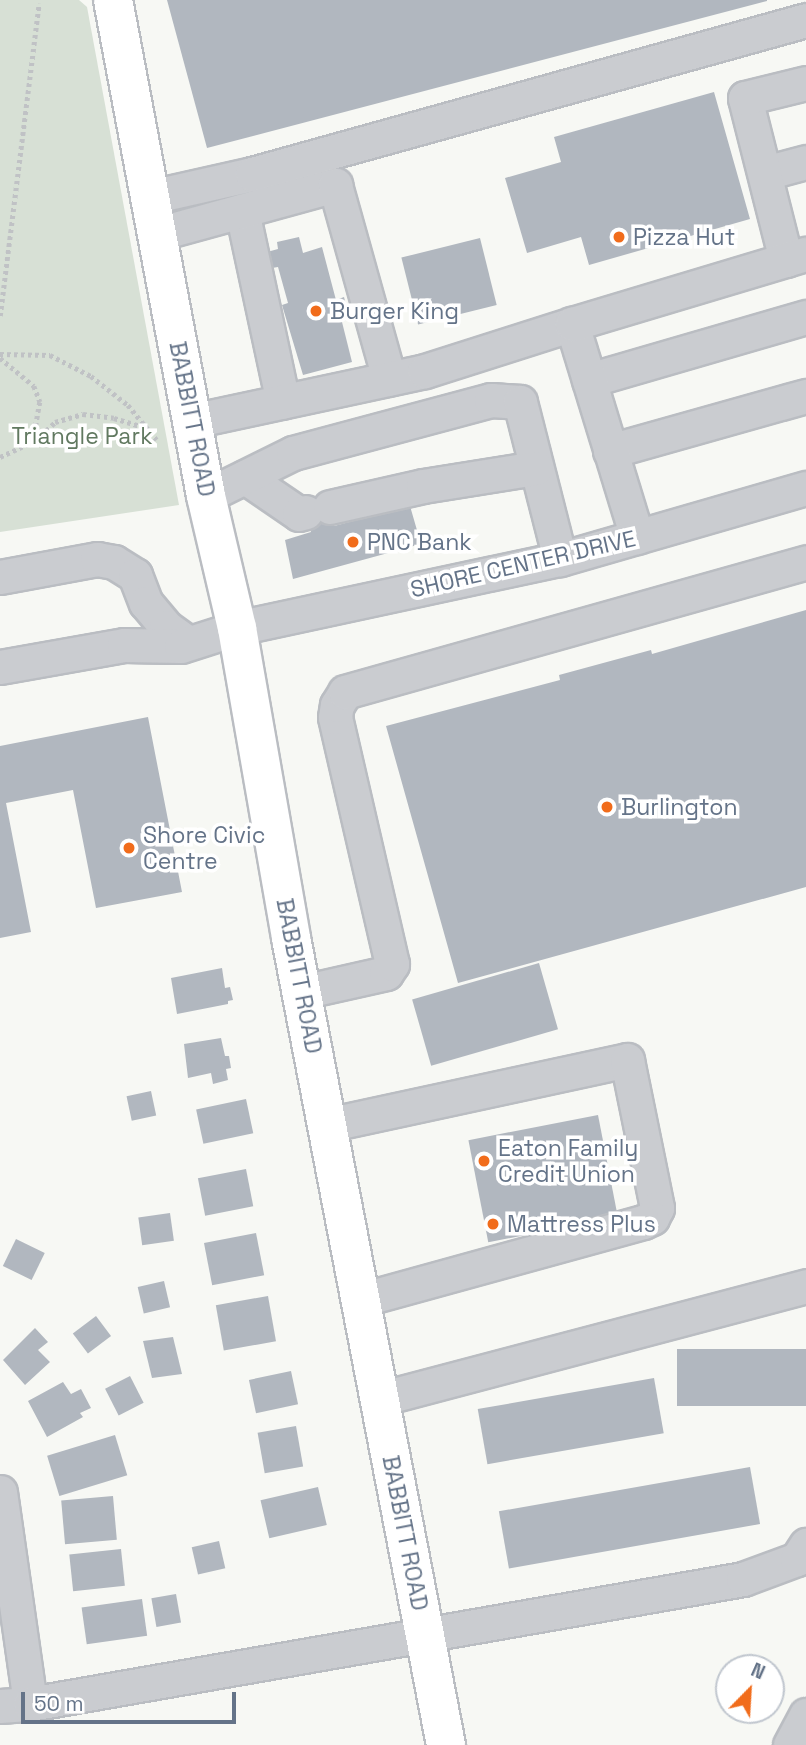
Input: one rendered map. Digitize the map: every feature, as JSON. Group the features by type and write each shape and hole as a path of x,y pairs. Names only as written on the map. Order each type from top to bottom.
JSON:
{"main road":[{"name":"BABBITT ROAD","path":"113,0 206,496 237,628 302,992 446,1745"}],"street":[{"path":"150,197 253,174 806,20"},
{"path":"192,421 425,371 796,257 765,173 745,98 806,83"},
{"path":"765,173 806,162"},
{"path":"157,234 335,185 389,379"},
{"path":"242,211 283,402"},
{"path":"589,380 806,317"},
{"path":"572,324 637,537"},
{"path":"610,451 806,396"},
{"path":"206,496 306,450 491,400 520,402 560,559"},
{"path":"245,477 299,514 423,486 536,468"},
{"name":"SHORE CENTER DRIVE","path":"0,667 124,645 153,647 188,643 237,628 560,559 806,488"},
{"path":"0,577 97,559 114,562 135,575 146,603 166,627 188,643"},
{"path":"302,992 386,973 392,964 335,717 337,705 345,692 806,562"},
{"path":"327,1125 627,1060 657,1208 652,1218 643,1222 360,1300"},
{"path":"379,1399 806,1286"},
{"path":"0,1492 15,1705 743,1578 797,1559 806,1545"},
{"path":"790,1745 806,1715"}],"path":[{"path":"0,316 38,3"},
{"path":"0,356 50,355 91,376 128,405 157,440"},
{"path":"0,356 34,386 40,402 33,442"},
{"path":"0,457 33,442 55,422 83,414 114,418 132,426 144,427"}],"green space":[{"name":"Triangle Park","path":"0,0 79,0 87,7 179,505 0,532"}],"building":[{"path":"167,0 767,0 767,1 207,148"},
{"path":"714,92 750,219 589,265 581,237 527,253 505,178 561,162 554,137"},
{"name":"Burger King","path":"299,237 303,253 322,247 336,300 344,297 349,317 341,318 352,362 303,375 282,305 288,303 278,267 272,268 267,252 278,249 277,242"},
{"path":"480,238 497,305 418,325 401,258"},
{"name":"PNC Bank","path":"328,501 334,526 410,506 421,544 293,579 285,540 311,532 304,508"},
{"name":"Burlington","path":"806,610 806,887 458,983 386,726 560,680 559,675 651,650 652,654"},
{"name":"Shore Civic Centre","path":"148,717 182,892 96,908 73,790 6,803 31,932 0,938 0,746"},
{"path":"539,963 558,1029 431,1066 412,999"},
{"path":"222,968 225,988 230,987 233,1000 228,1001 228,1004 177,1014 171,978"},
{"path":"221,1038 231,1068 226,1069 228,1080 213,1084 211,1073 188,1078 184,1044"},
{"path":"151,1091 156,1115 132,1121 127,1096"},
{"path":"246,1099 253,1133 203,1144 196,1110"},
{"path":"598,1115 618,1217 488,1242 468,1140"},
{"path":"246,1169 253,1206 205,1216 198,1178"},
{"path":"170,1213 174,1241 142,1245 138,1217"},
{"path":"256,1233 264,1275 212,1285 204,1243"},
{"path":"16,1239 45,1253 32,1280 3,1266"},
{"path":"164,1281 170,1307 144,1313 138,1287"},
{"path":"268,1296 276,1341 224,1351 216,1305"},
{"path":"96,1316 111,1336 88,1353 73,1333"},
{"path":"35,1328 48,1342 38,1350 50,1362 25,1385 3,1360"},
{"path":"173,1337 182,1374 152,1378 143,1341"},
{"path":"677,1349 806,1349 806,1406 677,1406"},
{"path":"291,1371 298,1404 256,1413 249,1380"},
{"path":"130,1376 144,1403 119,1415 105,1389"},
{"path":"654,1378 664,1433 487,1464 478,1409"},
{"path":"63,1382 71,1394 81,1389 91,1408 80,1413 83,1417 47,1437 28,1401"},
{"path":"296,1426 303,1466 265,1473 258,1433"},
{"path":"115,1435 127,1475 59,1496 47,1456"},
{"path":"750,1467 760,1524 509,1568 499,1511"},
{"path":"318,1487 327,1525 269,1538 261,1500"},
{"path":"113,1496 117,1540 65,1544 61,1501"},
{"path":"219,1541 225,1568 198,1575 192,1547"},
{"path":"121,1549 125,1586 73,1591 69,1554"},
{"path":"176,1594 181,1623 156,1627 151,1598"},
{"path":"142,1599 147,1636 87,1644 82,1607"}],"place":[{"name":"Pizza Hut","path":"619,237"},
{"name":"Burger King","path":"316,311"},
{"name":"PNC Bank","path":"353,542"},
{"name":"Burlington","path":"607,807"},
{"name":"Shore Civic Centre","path":"129,848"},
{"name":"Eaton Family Credit Union","path":"484,1161"},
{"name":"Mattress Plus","path":"493,1224"}]}
